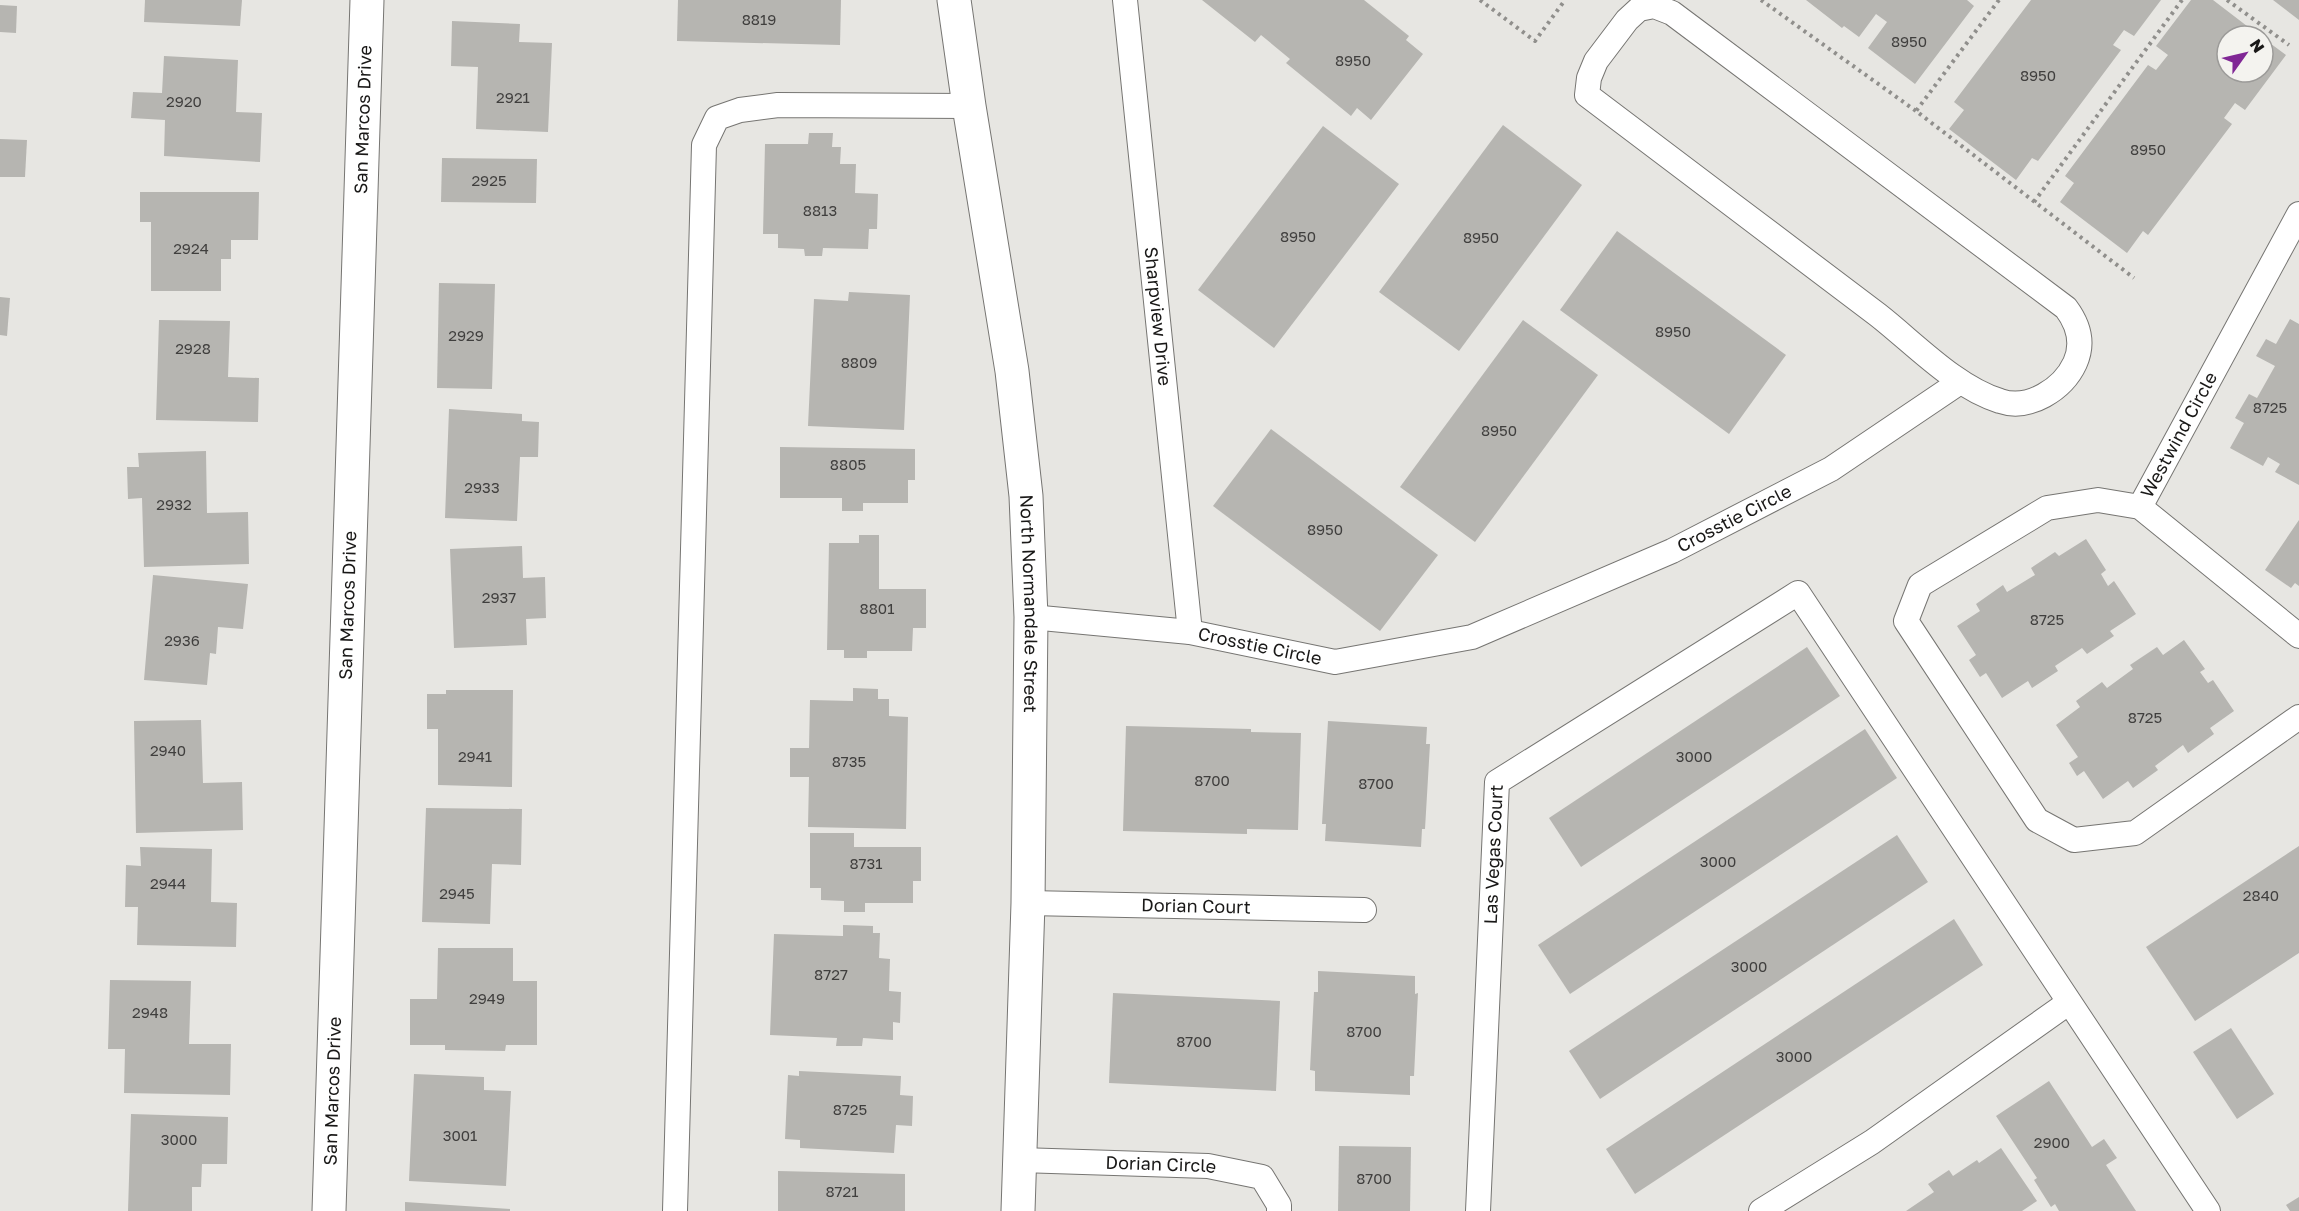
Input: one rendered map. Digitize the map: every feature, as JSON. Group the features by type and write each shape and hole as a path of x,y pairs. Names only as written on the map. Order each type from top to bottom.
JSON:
{"street":[{"name":"San Marcos Drive","path":"329,1211 367,0"},
{"name":"North Normandale Street","path":"954,0 1012,371 1026,496 1031,617 1028,903 1018,1211"}],"lane":[{"name":"Sharpview Drive","path":"1125,0 1190,632"},
{"path":"1654,6 1672,13 2066,308 2074,319 2079,333 2079,347 2075,363 2052,391 2038,399 2025,403 2001,402 1960,382 1907,338 1587,95 1589,78 1596,61 1627,20 1639,9 1654,6"},
{"path":"675,1211 704,145 717,118 740,110 778,105 969,106"},
{"name":"Westwind Circle","path":"2299,214 2140,507 2299,636"},
{"name":"Crosstie Circle","path":"1031,617 1190,632 1335,662 1472,637 1672,551 1832,469 1960,382"},
{"path":"2140,507 2098,500 2047,508 1920,585 1906,621 2037,820 2074,840 2135,833 2299,717"},
{"name":"Las Vegas Court","path":"1478,1211 1497,782 1798,593 2068,1003"},
{"name":"Dorian Court","path":"1028,903 1364,910"},
{"path":"1761,1211 1872,1142 2068,1003 2208,1211"},
{"name":"Dorian Circle","path":"1020,1160 1208,1166 1262,1177 1279,1205 1279,1211"}],"path":[{"path":"1480,0 1535,41 1565,0"},
{"path":"1761,0 1916,111 2134,278"},
{"path":"1916,111 1998,0"},
{"path":"2034,202 2182,0"},
{"path":"2228,0 2289,45"}],"building":[{"path":"145,0 242,0 240,26 144,22"},
{"path":"678,0 841,0 840,45 677,41"},
{"path":"1202,0 1364,0 1409,36 1406,40 1423,54 1371,120 1357,108 1351,116 1286,63 1290,59 1261,35 1255,42"},
{"path":"1806,0 1967,0 1974,6 1915,84 1868,48 1887,22 1876,14 1859,37 1844,26 1842,28"},
{"path":"2031,0 2161,0 2134,36 2124,30 2113,45 2121,50 2038,161 2032,158 2016,180 1949,129 1964,110 1954,102"},
{"path":"2191,0 2213,0 2244,24 2215,24 2215,84 2264,84 2245,110 2235,103 2224,118 2232,124 2148,235 2143,231 2127,253 2060,202 2074,183 2065,176 2148,65 2156,70 2168,55 2156,46"},
{"path":"2273,0 2299,0 2299,20"},
{"path":"0,5 17,6 16,33 0,32"},
{"path":"452,21 520,24 519,42 552,43 548,132 476,129 478,67 451,66"},
{"path":"2275,47 2286,55 2275,70"},
{"path":"164,56 238,60 236,112 262,113 260,162 164,156 165,120 131,118 133,92 162,93"},
{"path":"1503,125 1582,185 1459,351 1379,292"},
{"path":"1323,126 1399,184 1274,348 1198,290"},
{"path":"809,133 833,133 832,147 841,147 840,164 856,164 855,193 878,194 877,229 869,229 868,249 823,248 822,256 805,256 804,249 778,248 778,234 763,234 765,144 808,144"},
{"path":"0,139 27,140 25,177 0,177"},
{"path":"442,158 537,159 536,203 441,202"},
{"path":"140,192 259,192 258,240 231,240 231,259 221,259 221,291 151,291 151,222 140,222"},
{"path":"1617,231 1786,355 1729,434 1560,310"},
{"path":"439,283 495,284 492,389 437,388"},
{"path":"849,292 910,295 904,430 808,426 814,299 848,301"},
{"path":"0,297 10,298 7,336 0,335"},
{"path":"2290,319 2299,324 2299,485 2275,472 2280,464 2268,457 2263,466 2230,448 2244,423 2235,418 2249,394 2257,398 2275,366 2256,356 2266,339 2276,344"},
{"path":"159,320 230,321 228,377 259,378 258,422 156,420"},
{"path":"1523,320 1598,375 1475,542 1400,487"},
{"path":"449,409 522,414 522,421 539,422 538,457 520,457 517,521 445,518"},
{"path":"1271,429 1438,555 1380,631 1213,506"},
{"path":"780,447 915,449 915,480 908,480 908,503 863,503 863,511 842,511 842,498 780,498"},
{"path":"206,451 207,513 248,512 249,564 144,567 142,498 128,499 127,467 139,467 138,453"},
{"path":"2299,520 2299,586 2295,583 2291,588 2265,570"},
{"path":"859,535 879,535 879,589 926,589 926,628 913,628 912,651 867,651 867,658 844,658 844,650 827,650 829,543 859,543"},
{"path":"2086,539 2106,570 2101,574 2108,586 2114,581 2136,614 2110,631 2114,636 2087,654 2082,648 2055,666 2058,671 2032,688 2028,681 2002,698 1986,673 1980,677 1969,660 1976,655 1957,626 1980,611 1976,604 2003,585 2007,592 2035,575 2031,568 2055,552 2059,556"},
{"path":"522,546 523,578 545,577 546,618 526,619 527,645 454,648 450,549"},
{"path":"153,575 248,584 243,629 218,627 216,654 210,653 207,685 144,680"},
{"path":"2184,640 2205,669 2200,672 2208,683 2213,680 2234,711 2210,728 2214,734 2188,753 2183,745 2155,766 2158,770 2133,788 2128,781 2103,799 2084,771 2077,776 2069,763 2078,757 2056,725 2080,707 2076,701 2102,682 2107,688 2133,669 2130,665 2157,647 2163,655"},
{"path":"1807,647 1840,696 1581,867 1549,818"},
{"path":"853,688 878,689 878,699 889,699 889,716 908,717 906,829 808,827 809,777 790,777 790,748 809,748 810,700 853,701"},
{"path":"446,690 513,690 512,787 438,785 438,729 427,729 427,694 446,694"},
{"path":"201,720 203,783 242,782 243,830 136,833 134,721"},
{"path":"1328,721 1427,727 1426,744 1430,744 1425,829 1422,829 1421,847 1325,841 1326,824 1322,824"},
{"path":"1126,726 1251,729 1251,732 1301,733 1298,830 1247,829 1247,834 1123,831"},
{"path":"1865,729 1897,778 1570,994 1538,945"},
{"path":"426,808 522,809 521,865 492,864 490,924 422,922"},
{"path":"810,833 854,833 854,847 921,847 921,881 913,881 913,903 865,903 865,912 844,912 844,901 821,900 821,888 810,888"},
{"path":"1897,835 1928,882 1600,1099 1569,1051"},
{"path":"2299,846 2299,953 2195,1021 2146,947"},
{"path":"140,847 212,849 211,902 237,903 236,947 137,945 138,907 125,907 126,865 141,866"},
{"path":"1954,919 1983,965 1635,1194 1606,1149"},
{"path":"843,925 873,926 873,933 880,933 879,958 890,959 889,991 901,992 900,1023 893,1022 893,1040 863,1038 862,1046 836,1046 837,1038 770,1035 774,934 843,936"},
{"path":"438,948 513,948 513,981 537,981 537,1045 506,1045 505,1051 445,1050 445,1045 410,1045 410,999 437,999"},
{"path":"1318,971 1415,976 1415,994 1418,993 1414,1076 1410,1076 1410,1095 1315,1091 1315,1071 1310,1070 1314,992 1318,992"},
{"path":"110,980 191,981 189,1044 231,1044 230,1095 124,1093 125,1049 108,1049"},
{"path":"1113,993 1280,1001 1276,1091 1109,1083"},
{"path":"2231,1028 2274,1094 2237,1119 2193,1052"},
{"path":"799,1071 901,1076 900,1095 913,1096 912,1126 896,1125 894,1153 800,1148 800,1140 785,1139 788,1075 799,1076"},
{"path":"414,1074 484,1077 484,1090 511,1091 506,1186 409,1181"},
{"path":"2049,1081 2092,1147 2104,1139 2117,1158 2106,1165 2136,1211 2059,1211 2055,1204 2051,1207 2034,1180 2037,1178 1996,1116"},
{"path":"131,1114 228,1117 227,1164 202,1164 201,1187 192,1187 192,1211 128,1211"},
{"path":"1339,1146 1411,1147 1410,1211 1338,1211"},
{"path":"2001,1148 2037,1201 2022,1211 1906,1211 1934,1192 1928,1184 1949,1170 1953,1176 1977,1160 1979,1163"},
{"path":"778,1171 905,1174 905,1211 778,1211"},
{"path":"2299,1197 2299,1211 2290,1211 2286,1205"},
{"path":"405,1202 510,1209 510,1211 405,1211"}]}
